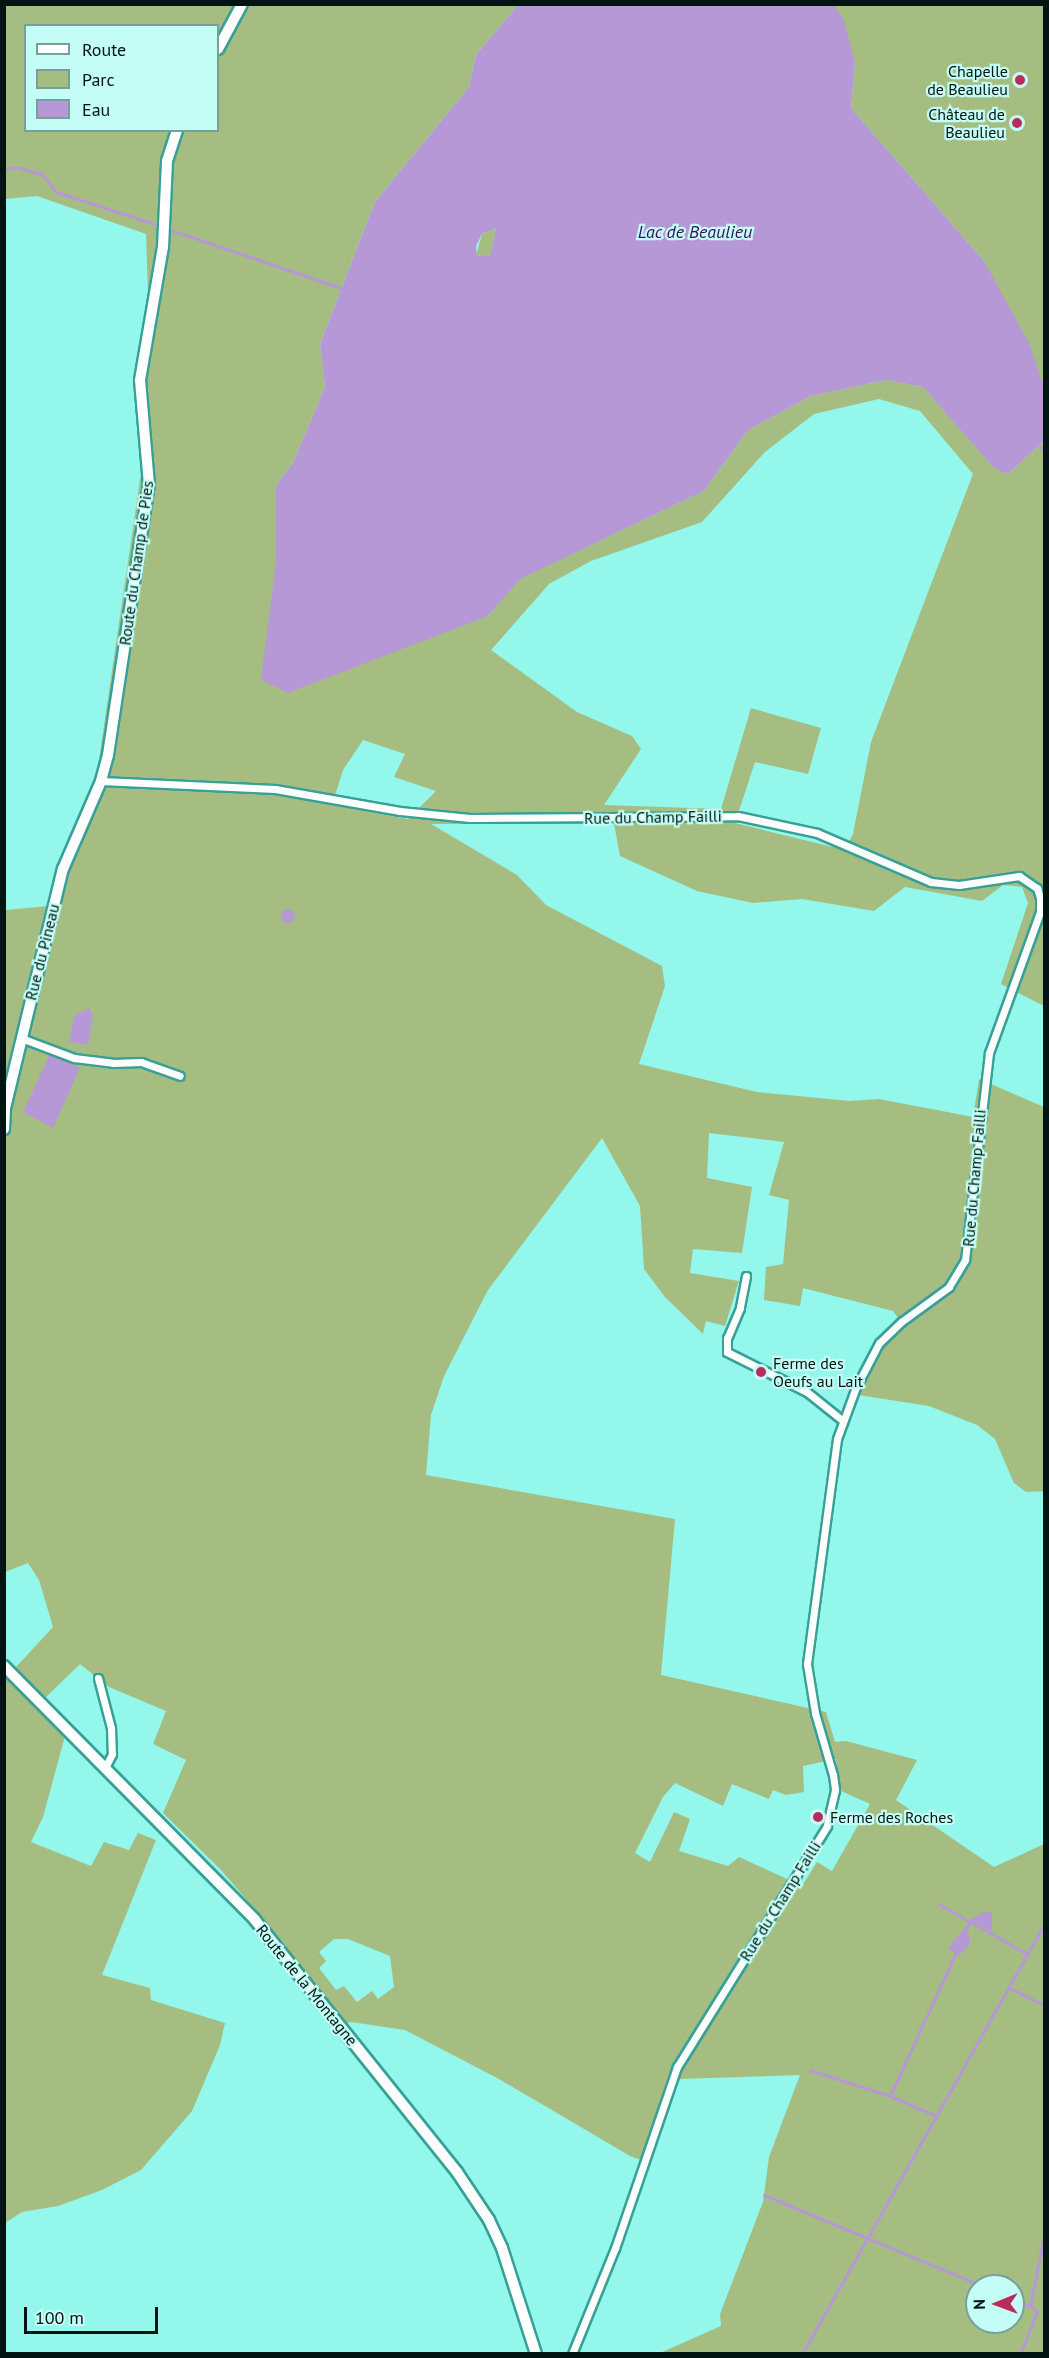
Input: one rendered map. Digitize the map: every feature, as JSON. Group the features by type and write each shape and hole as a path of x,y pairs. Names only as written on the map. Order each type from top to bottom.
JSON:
{"street":[{"path":"219,47 242,4"},
{"name":"Route du Champ de Pies","path":"101,781 150,486 140,380 163,247 167,161 176,132"},
{"name":"Rue du Champ Failli","path":"101,781 275,789 404,812 470,818 738,816 817,833 931,882 959,885 1010,875 1027,879 1037,888 1040,912 1002,1010 987,1064 971,1234 965,1260 949,1287 900,1322 879,1343 842,1420 832,1464 807,1664 815,1713 833,1775 835,1790 827,1826 677,2067 615,2248 572,2354"},
{"name":"Rue du Pineau","path":"4,1129 5,1108 63,869 101,781"},
{"path":"21,1038 74,1058 114,1063 141,1062 180,1076"},
{"path":"746,1276 740,1308 727,1338 727,1352 807,1392 842,1420"},
{"name":"Route de la Montagne","path":"4,1666 106,1766 277,1945 457,2172 489,2220 502,2248 536,2354"},
{"path":"98,1678 111,1728 112,1754 106,1766"}],"green space":[{"path":"5,5 518,5 476,55 469,87 375,202 320,344 325,387 293,463 276,485 276,560 488,616 519,579 704,491 748,430 811,396 886,380 923,387 993,466 1004,473 1009,473 1044,441 1044,1006 1001,984 1028,903 1022,887 1003,885 982,901 905,887 874,911 802,899 753,903 697,891 620,856 614,824 431,824 517,875 546,905 662,966 665,986 639,1064 757,1092 849,1101 879,1099 973,1117 979,1079 1044,1107 1044,1491 1026,1492 1014,1483 995,1439 977,1425 929,1406 858,1395 882,1349 904,1326 893,1311 803,1288 800,1306 764,1300 766,1267 783,1264 789,1200 769,1195 784,1142 709,1133 707,1178 752,1187 742,1253 693,1249 690,1273 739,1281 725,1326 706,1321 703,1334 665,1297 644,1269 640,1206 602,1138 488,1290 444,1376 431,1415 426,1475 675,1519 661,1675 826,1712 835,1742 846,1741 917,1760 896,1800 994,1867 1044,1844 1044,2353 660,2353 721,2326 720,2314 763,2202 769,2157 800,2075 679,2079 649,2163 630,2156 499,2079 405,2030 351,2022 332,2026 276,1957 287,1947 221,1870 163,1813 186,1760 153,1744 166,1711 109,1687 80,1664 44,1699 16,1667 53,1627 39,1580 28,1563 5,1572 5,910 49,906 61,857 96,780 141,473 136,373 148,293 146,234 37,196 5,199","holes":["879,399 920,411 973,474 871,742 853,834 845,850 735,823 755,762 808,774 821,728 751,708 721,809 604,805 641,749 632,736 577,712 491,650 549,584 591,561 702,522 765,452 814,414","363,740 405,754 394,777 436,791 408,819 332,805 343,770","836,1759 839,1790 870,1804 832,1871 817,1862 802,1886 739,1857 728,1866 679,1851 690,1819 674,1812 650,1862 635,1853 663,1797 675,1783 723,1806 732,1784 769,1799 773,1790 786,1795 804,1792 803,1766","334,1939 348,1939 390,1956 394,1987 378,1999 372,1991 357,2002 344,1986 336,1990 319,1968 326,1961 319,1952"]},
{"path":"833,5 1044,5 1044,388 984,261 851,108 855,62"},
{"path":"496,228 490,257 476,256 482,234"},
{"path":"5,1676 65,1736 43,1817 31,1842 91,1866 104,1842 129,1850 138,1833 156,1840 102,1975 150,1988 151,2000 225,2023 220,2045 192,2111 141,2170 102,2190 58,2206 22,2212 5,2223"}],"water":[{"name":"Lac de Beaulieu","path":"518,5 833,5 843,18 855,62 851,108 984,261 1030,345 1044,388 1044,441 1009,473 1004,473 993,467 923,387 886,380 811,396 748,430 704,491 520,579 488,616 288,693 261,680 276,561 276,485 293,463 325,387 320,344 375,202 469,87 476,55","holes":["496,228 490,256 477,256 476,246 482,234"]},
{"path":"285,909 291,909 295,916 291,923 285,923 281,919 281,913"},
{"path":"89,1008 93,1016 88,1045 69,1042 74,1016"},
{"path":"50,1054 80,1068 53,1128 23,1112"},
{"path":"992,1912 992,1932 971,1920 982,1913"},
{"path":"967,1925 970,1944 958,1956 948,1948"}],"waterway":[{"path":"4,169 16,167 42,174 56,192 155,224"},
{"path":"171,230 344,289"},
{"path":"939,1904 1027,1954"},
{"path":"967,1928 971,1920"},
{"path":"802,2354 1044,1924"},
{"path":"890,2096 957,1950"},
{"path":"1010,1988 1044,2005"},
{"path":"810,2070 890,2096 937,2116"},
{"path":"764,2195 965,2279"},
{"path":"1020,2354 1037,2311 1030,2306 1044,2236"},
{"path":"1025,2304 1030,2306"}],"place":[{"name":"Chapelle de Beaulieu","path":"1020,80"},
{"name":"Château de Beaulieu","path":"1017,123"},
{"name":"Ferme des Oeufs au Lait","path":"761,1372"},
{"name":"Ferme des Roches","path":"818,1817"}]}
